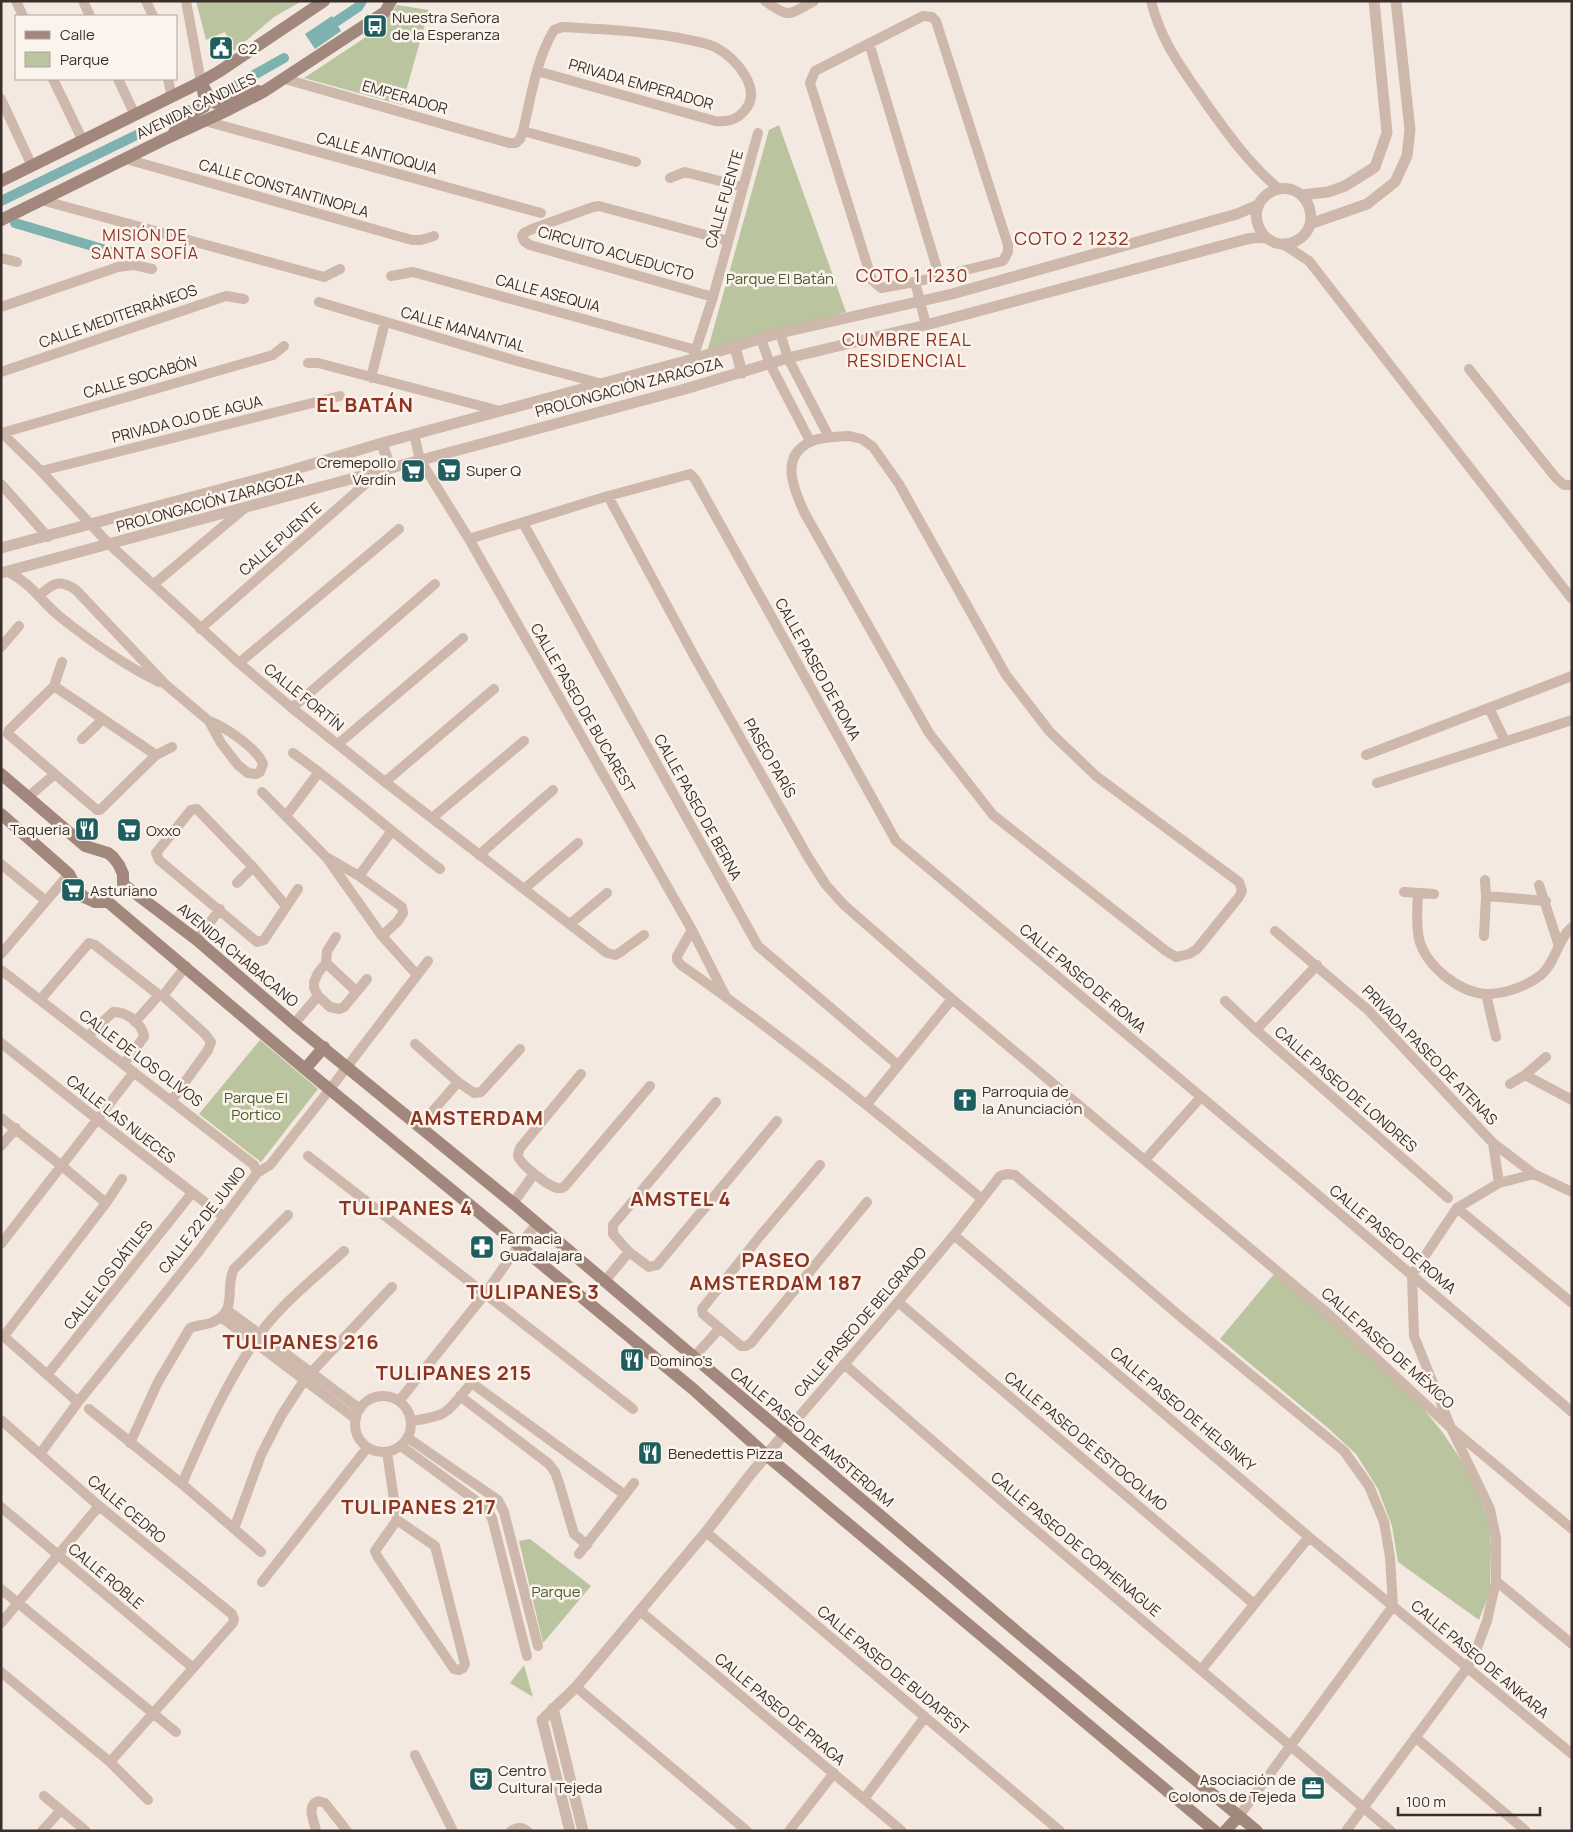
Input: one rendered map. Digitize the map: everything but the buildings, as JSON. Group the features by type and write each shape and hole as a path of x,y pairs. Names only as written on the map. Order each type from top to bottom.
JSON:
{"main road":[{"name":"AVENIDA CANDILES","path":"1,181 220,72 324,1"},
{"name":"AVENIDA CANDILES","path":"1,220 263,92 385,12 391,1"},
{"path":"201,82 209,97 216,103 223,102 247,89 263,92"},
{"path":"172,136 182,119 200,110 205,105 201,82"},
{"path":"1,774 85,846 102,851 119,864 123,874 123,884 116,895 108,902"},
{"path":"1,814 69,874 78,891 84,897 96,902 108,902 186,966 305,1069 693,1390 766,1455 1216,1831"},
{"name":"AVENIDA CHABACANO","path":"123,884 197,940 294,1024 347,1065"},
{"path":"305,1069 324,1047"},
{"name":"CALLE PASEO DE AMSTERDAM","path":"347,1065 513,1203 1022,1636 1257,1831"},
{"path":"1225,1831 1238,1816"}],"street":[{"path":"16,1 23,15"},
{"path":"83,1 90,15"},
{"path":"146,1 153,15"},
{"path":"186,1 201,82"},
{"path":"765,1 782,13 791,13 814,1"},
{"path":"1151,1 1156,20 1170,52 1219,121 1260,173 1279,189 1288,189 1301,196 1309,206 1310,224 1306,232 1300,239 1292,243 1283,244"},
{"path":"1301,196 1328,192 1345,186 1375,167 1387,133 1374,1"},
{"path":"1310,224 1367,204 1395,182 1406,156 1410,130 1396,1"},
{"path":"923,16 932,17 936,21 1008,245 1008,252 1003,260 882,288 877,286 872,280 810,83 815,71 869,43 923,16"},
{"name":"PRIVADA EMPERADOR","path":"516,143 523,131 537,71 548,39 554,30 562,27 633,31 701,42 716,48 731,58 742,71 752,94 749,106 741,116 729,122 715,121 537,71"},
{"path":"869,43 939,275"},
{"name":"EMPERADOR","path":"285,79 509,143 516,143"},
{"path":"53,80 83,141"},
{"path":"118,80 135,115"},
{"path":"168,80 172,97"},
{"path":"1,99 32,166"},
{"name":"CALLE ANTIOQUIA","path":"205,121 541,213"},
{"path":"523,131 636,162"},
{"name":"CALLE FUENTE","path":"695,354 758,133"},
{"name":"CALLE CONSTANTINOPLA","path":"126,159 412,240 421,240 434,236"},
{"path":"670,178 685,172 743,187"},
{"name":"PROLONGACIÓN ZARAGOZA","path":"1,548 48,537 289,471 695,354 735,347 780,333 920,303 1236,214 1258,205 1263,197 1279,189"},
{"path":"41,200 324,277 340,269"},
{"path":"1258,205 1257,223 1260,231 1266,238"},
{"name":"CIRCUITO ACUEDUCTO","path":"713,296 530,245 524,241 522,236 524,232 593,206 599,206 728,241"},
{"name":"PROLONGACIÓN ZARAGOZA","path":"4,572 742,373 788,358 926,325 1246,238 1266,238 1274,243 1283,244"},
{"path":"1283,244 1309,261 1572,599"},
{"path":"1,258 17,262"},
{"path":"1,306 118,267 134,265 152,269"},
{"name":"CALLE ASEQUIA","path":"391,276 413,272 695,354"},
{"path":"914,282 926,325"},
{"name":"CALLE MEDITERRÁNEOS","path":"1,372 226,296 244,299"},
{"name":"CALLE MANANTIAL","path":"319,302 517,361 599,383"},
{"path":"371,378 385,322"},
{"path":"780,333 788,358 829,437"},
{"path":"761,339 770,364 810,441"},
{"name":"CALLE SOCABÓN","path":"2,432 273,354 284,346"},
{"path":"735,347 742,373"},
{"path":"308,363 318,363 500,411"},
{"path":"1469,369 1556,478 1564,485 1572,485"},
{"path":"781,386 799,379"},
{"name":"PRIVADA OJO DE AGUA","path":"41,471 340,396"},
{"name":"CALLE FORTÍN","path":"2,432 41,471 108,544 239,663 385,782 607,953 615,955 644,935"},
{"name":"CALLE PASEO DE BUCAREST","path":"414,434 420,460 469,539 692,930 726,996"},
{"path":"849,436 862,439 874,448 899,484 1006,675 1050,732 1096,776 1239,882 1242,891 1197,950 1176,957 1166,951 993,815 929,733 797,497 791,476 795,455 810,441 829,437 849,436"},
{"path":"382,443 384,470"},
{"name":"CALLE PUENTE","path":"200,628 384,470"},
{"path":"289,471 296,494"},
{"name":"CALLE PASEO DE ROMA","path":"608,496 690,474 896,841 1572,1412"},
{"path":"2,485 48,537"},
{"path":"469,539 608,496"},
{"name":"PASEO PARÍS","path":"608,496 697,662 826,886 844,905 952,999"},
{"path":"154,584 245,508"},
{"name":"CALLE PASEO DE BERNA","path":"523,523 758,946 898,1065"},
{"path":"239,663 399,529"},
{"path":"4,572 17,576 40,595 59,616 91,640 140,673 165,684"},
{"path":"40,595 48,587 61,583 76,590 165,684 208,721 221,743 238,765 248,774 260,772 263,764 258,756 220,725 208,721"},
{"path":"292,708 435,584"},
{"path":"2,646 19,626"},
{"path":"338,744 463,638"},
{"path":"62,662 54,686 9,730 8,734 97,810 100,810 156,755 172,747"},
{"path":"1366,755 1572,676"},
{"path":"54,686 156,755"},
{"path":"385,782 494,689"},
{"path":"1489,708 1505,741"},
{"path":"82,739 102,720"},
{"path":"1376,783 1572,720"},
{"path":"432,818 524,741"},
{"path":"293,753 440,869"},
{"path":"286,816 319,772"},
{"path":"28,797 55,774"},
{"path":"479,855 553,790"},
{"path":"262,792 327,858 382,936 417,975"},
{"path":"286,906 197,809 191,810 157,851 156,856 255,940 264,940 298,889"},
{"path":"359,876 392,832"},
{"path":"524,889 578,843"},
{"path":"327,858 359,876 402,906 403,913 398,921 382,936"},
{"path":"1,864 46,901"},
{"path":"237,883 252,867"},
{"path":"1,954 69,874"},
{"path":"1484,936 1485,880"},
{"path":"1540,885 1559,946"},
{"path":"1404,892 1434,894"},
{"path":"570,924 607,893"},
{"path":"1418,893 1419,940 1430,962 1448,979 1463,988 1486,994 1502,992 1526,985 1541,975 1551,964 1559,946 1572,927"},
{"path":"1486,896 1546,901"},
{"path":"197,940 220,909"},
{"path":"692,930 679,952 677,960 681,965 726,996 867,1104 982,1199"},
{"name":"PRIVADA PASEO DE ATENAS","path":"1275,931 1368,1010 1493,1143 1534,1174 1572,1192"},
{"path":"336,937 327,951 326,963 314,982 316,992 330,1007 339,1009 344,1007 367,979"},
{"path":"40,1000 89,943 95,945 161,995 205,1034 210,1042 208,1050 172,1100"},
{"name":"CALLE 22 DE JUNIO","path":"40,1454 78,1402 257,1173 270,1165 428,961"},
{"path":"326,963 356,991"},
{"path":"1256,1030 1317,965"},
{"path":"135,1022 186,966"},
{"name":"CALLE DE LOS OLIVOS","path":"1,970 254,1165 257,1173"},
{"path":"294,1024 316,992"},
{"path":"1486,994 1496,1038"},
{"path":"867,1104 952,999"},
{"name":"CALLE PASEO DE MÉXICO","path":"952,999 1325,1311 1451,1428 1490,1509 1496,1538 1496,1581 1487,1621 1475,1653 1467,1668 1346,1831"},
{"name":"CALLE PASEO DE LONDRES","path":"1225,1001 1448,1198"},
{"path":"88,1036 111,1012 121,1012 135,1022 143,1032 144,1037 124,1064"},
{"name":"CALLE LAS NUECES","path":"1,1043 224,1217"},
{"path":"414,1044 458,1082 474,1093 481,1092 520,1049"},
{"path":"1510,1084 1525,1075 1546,1057"},
{"path":"1,1244 134,1072"},
{"path":"581,1074 520,1148 519,1157 534,1174 556,1188 565,1186 650,1086"},
{"path":"1525,1075 1572,1100"},
{"path":"420,1126 458,1082"},
{"path":"1145,1160 1201,1097"},
{"path":"716,1102 614,1224 613,1234 629,1252 649,1267 657,1265 776,1121"},
{"path":"1,1118 16,1128 106,1203"},
{"path":"1,1146 16,1128"},
{"name":"PRIVADA PASEO DE ATENAS","path":"1493,1143 1499,1183"},
{"path":"308,1156 633,1409"},
{"path":"820,1165 702,1309 703,1314 741,1346 746,1346 750,1343 867,1202"},
{"path":"513,1203 534,1174"},
{"name":"CALLE PASEO DE BELGRADO","path":"569,1829 542,1720 576,1686 706,1532 766,1455 898,1302 1000,1176 1007,1174 1015,1175 1182,1318 1344,1451 1369,1486 1384,1522 1390,1557 1393,1606"},
{"path":"1534,1174 1499,1183 1457,1208 1412,1275 1414,1336 1451,1428 1572,1529"},
{"path":"78,1402 3,1335 106,1203 122,1179"},
{"name":"CALLE LOS DÁTILES","path":"48,1376 192,1193"},
{"path":"1457,1208 1572,1303"},
{"path":"130,1443 158,1382 190,1328 207,1324 224,1313 230,1296 231,1276 234,1270 288,1215"},
{"path":"399,1401 485,1294 519,1245 537,1224"},
{"name":"CALLE PASEO DE HELSINKY","path":"954,1235 1393,1606"},
{"path":"182,1484 214,1410 257,1338 293,1298 344,1252"},
{"path":"604,1282 629,1252"},
{"path":"234,1529 261,1455 281,1416 308,1375 392,1287"},
{"name":"CALLE PASEO DE ESTOCOLMO","path":"898,1302 1254,1604"},
{"path":"224,1313 358,1414"},
{"path":"694,1357 720,1328"},
{"name":"CALLE PASEO DE COPHENAGUE","path":"844,1364 1391,1831"},
{"path":"411,1421 442,1415 473,1384 625,1495"},
{"path":"386,1396 399,1401 405,1406 411,1421 408,1438 401,1446 387,1452 367,1448 356,1433 358,1414 365,1403 375,1398 386,1396"},
{"path":"460,1396 549,1464 560,1483 574,1534 587,1545"},
{"path":"89,1409 182,1484 261,1552"},
{"name":"CALLE CEDRO","path":"1,1420 99,1506 232,1614 233,1623 192,1668"},
{"path":"408,1438 498,1500 504,1512 538,1646"},
{"path":"401,1446 486,1508 492,1518 527,1656"},
{"path":"262,1582 367,1448"},
{"path":"387,1452 397,1520 375,1551 454,1669 459,1670 465,1664 435,1546 397,1520"},
{"path":"579,1554 634,1483"},
{"path":"1,1623 99,1506"},
{"name":"CALLE ROBLE","path":"1,1507 192,1668"},
{"name":"CALLE PASEO DE BUDAPEST","path":"706,1532 1060,1831"},
{"path":"1201,1670 1309,1536"},
{"path":"1496,1581 1572,1644"},
{"path":"1,1589 176,1732"},
{"path":"1238,1816 1393,1606"},
{"name":"CALLE PASEO DE ANKARA","path":"1393,1606 1572,1754"},
{"name":"CALLE PASEO DE PRAGA","path":"640,1610 902,1831"},
{"path":"110,1762 192,1668"},
{"path":"1,1672 110,1762 148,1800"},
{"path":"576,1686 743,1829"},
{"path":"553,1708 583,1830 569,1829"},
{"path":"864,1799 925,1717"},
{"path":"1415,1737 1526,1831"},
{"path":"415,1755 453,1831"},
{"path":"789,1831 834,1773"},
{"path":"44,1796 86,1831"},
{"path":"316,1831 311,1809 313,1803 318,1801 325,1803 347,1831"},
{"path":"42,1831 61,1810"},
{"path":"511,1831 516,1828 525,1829"}],"green space":[{"path":"196,1 302,1 274,17 234,51 225,32 206,40"},
{"path":"397,5 429,10 402,105 304,78 381,27"},
{"name":"Parque El Batán","path":"779,125 846,312 707,352 769,130"},
{"name":"Parque El Portico","path":"260,1040 318,1089 261,1162 199,1114"},
{"path":"1275,1273 1361,1348 1418,1402 1443,1433 1469,1472 1489,1520 1491,1545 1490,1591 1479,1620 1398,1562 1392,1526 1378,1489 1356,1454 1328,1428 1220,1339"},
{"name":"Parque","path":"530,1539 591,1586 543,1643 519,1541"},
{"path":"524,1665 533,1697 510,1683"}],"water":[{"path":"332,16 341,31 315,49 305,34"}],"waterway":[{"path":"337,21 358,7 362,1"},
{"path":"224,92 284,58"},
{"path":"1,201 188,110"},
{"path":"15,223 116,253"}],"place":[{"name":"Nuestra Señora de la Esperanza","path":"375,26"},
{"name":"C2","path":"221,48"},
{"name":"Super Q","path":"449,470"},
{"name":"Cremepollo Verdín","path":"413,471"},
{"name":"Taqueria","path":"87,829"},
{"name":"Oxxo","path":"129,830"},
{"name":"Asturiano","path":"73,890"},
{"name":"Parroquia de la Anunciación","path":"965,1100"},
{"name":"Farmacia Guadalajara","path":"482,1247"},
{"name":"Domino's","path":"632,1360"},
{"name":"Benedettis Pizza","path":"650,1453"},
{"name":"Centro Cultural Tejeda","path":"481,1779"},
{"name":"Asociación de Colonos de Tejeda","path":"1313,1788"}],"district":[{"name":"COTO 2 1232","path":"1072,238"},
{"name":"MISIÓN DE SANTA SOFÍA","path":"145,244"},
{"name":"COTO 1 1230","path":"912,275"},
{"name":"CUMBRE REAL RESIDENCIAL","path":"907,349"},
{"name":"EL BATÁN","path":"365,404"},
{"name":"AMSTERDAM","path":"477,1117"},
{"name":"AMSTEL 4","path":"681,1198"},
{"name":"TULIPANES 4","path":"406,1207"},
{"name":"PASEO AMSTERDAM 187","path":"776,1270"},
{"name":"TULIPANES 3","path":"533,1291"},
{"name":"TULIPANES 216","path":"301,1341"},
{"name":"TULIPANES 215","path":"454,1372"},
{"name":"TULIPANES 217","path":"419,1506"}]}
